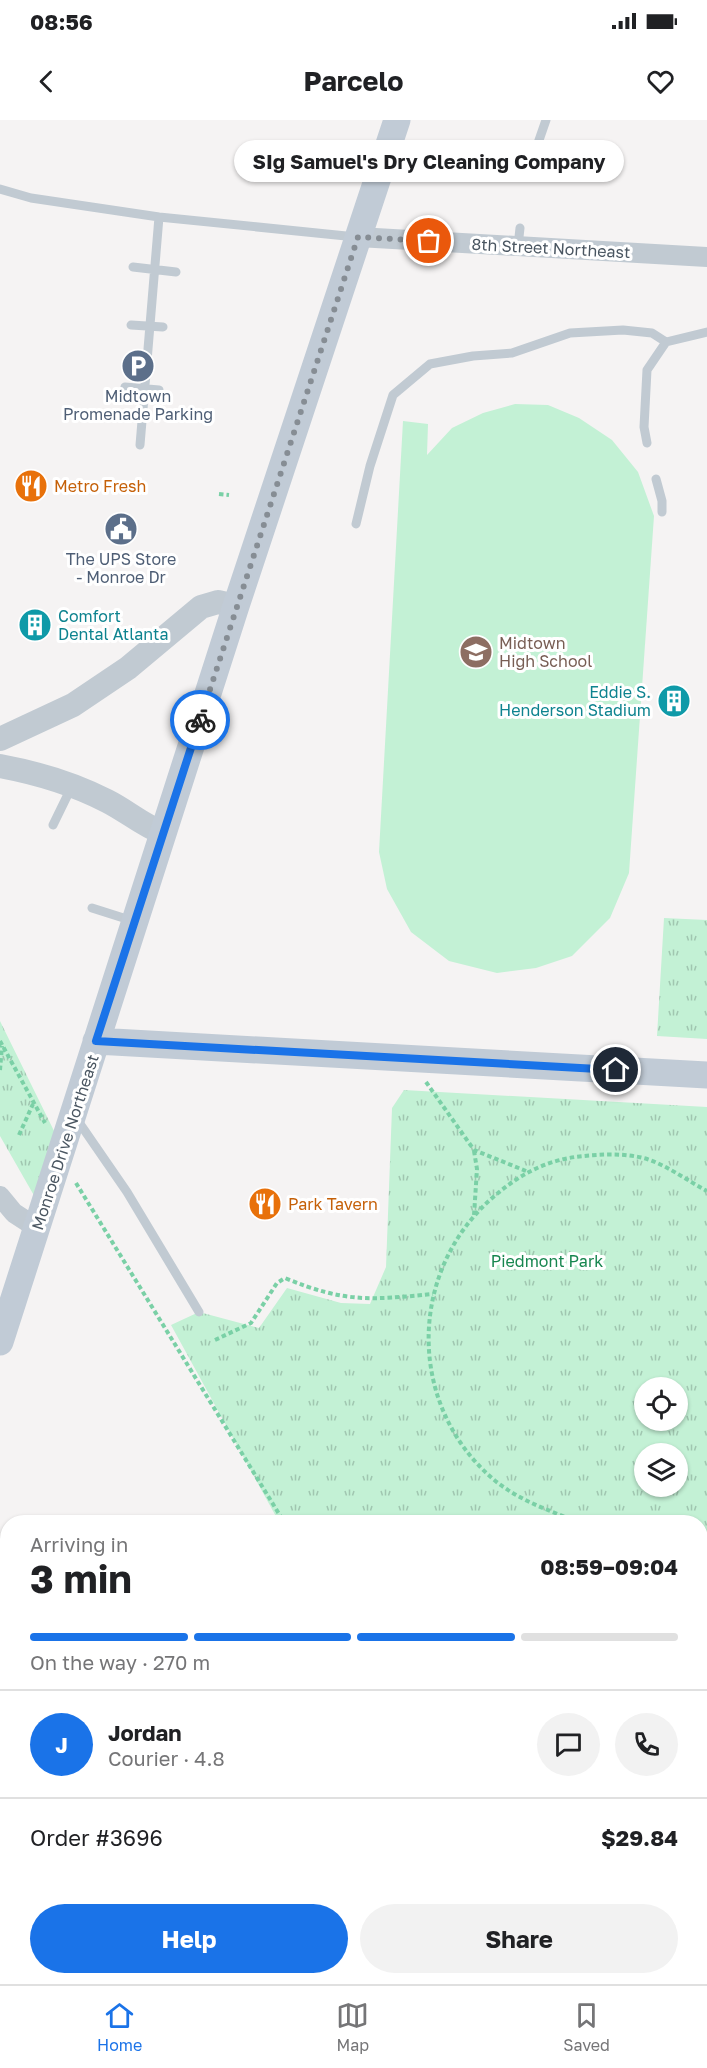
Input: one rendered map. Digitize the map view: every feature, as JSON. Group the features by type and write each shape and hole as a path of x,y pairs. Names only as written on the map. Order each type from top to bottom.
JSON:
{"main road":[{"name":"Monroe Drive Northeast","path":"0,1342 236,606 397,120"},
{"path":"96,1041 707,1075"}],"street":[{"name":"8th Street Northeast","path":"358,237 519,237 707,257"},
{"path":"0,739 73,705 128,668 201,607 218,602 236,606"},
{"path":"0,766 49,776 73,784 110,802 144,826 163,833"},
{"path":"0,1196 14,1213 37,1228"}],"lane":[{"path":"529,169 546,120"},
{"path":"384,161 474,165"},
{"path":"0,189 31,198 159,217 358,237"},
{"path":"140,445 159,217"},
{"path":"133,267 176,272"},
{"path":"131,325 163,327"},
{"path":"356,524 370,466 393,395 430,364 473,356 512,353 570,333 623,330 652,333 666,342"},
{"path":"647,443 644,427 647,370 666,342 707,332"},
{"path":"125,387 159,390"},
{"path":"656,479 662,501 662,512"},
{"path":"53,825 73,784"},
{"path":"92,908 135,922"},
{"path":"74,1116 127,1192 199,1312"}],"path":[{"path":"219,494 229,495"},
{"path":"0,1070 1,1043"},
{"path":"1,1043 45,1125"},
{"path":"411,1058 445,1112 474,1150 477,1169 474,1216"},
{"path":"19,1136 33,1103"},
{"path":"474,1150 526,1172"},
{"path":"560,1515 531,1504 502,1486 480,1466 456,1433 440,1401 430,1363 429,1325 433,1294 445,1258 458,1234 505,1186 526,1172 556,1160 613,1154 647,1159 707,1191"},
{"path":"79,1188 280,1515"},
{"path":"215,1340 251,1323 277,1283 285,1278 327,1294 348,1298 387,1299 433,1294"}],"green space":[{"path":"515,404 548,405 579,418 612,440 638,472 654,516 629,873 610,918 572,956 536,968 497,973 449,961 411,932 387,889 379,852 403,421 428,424 427,455 452,428 483,413"},
{"path":"664,918 707,920 707,1039 657,1036"},
{"path":"0,1021 56,1135 36,1199 0,1136"},
{"name":"Piedmont Park","path":"404,1090 707,1107 707,1515 275,1515 171,1325 199,1312 259,1328 287,1288 341,1303 370,1304 386,1267 392,1108"}],"way so far":[{"path":"200,720 358,237 429,241"}],"place":[{"name":"SIg Samuel's Dry Cleaning Company","path":"429,241"},
{"name":"Midtown Promenade Parking","path":"138,366"},
{"name":"Metro Fresh","path":"31,486"},
{"name":"The UPS Store - Monroe Dr","path":"121,529"},
{"name":"Comfort Dental Atlanta","path":"35,625"},
{"name":"Midtown High School","path":"476,652"},
{"name":"Eddie S. Henderson Stadium","path":"674,701"},
{"name":"Park Tavern","path":"265,1204"}],"route":[{"path":"200,720 96,1041 616,1070"}]}
